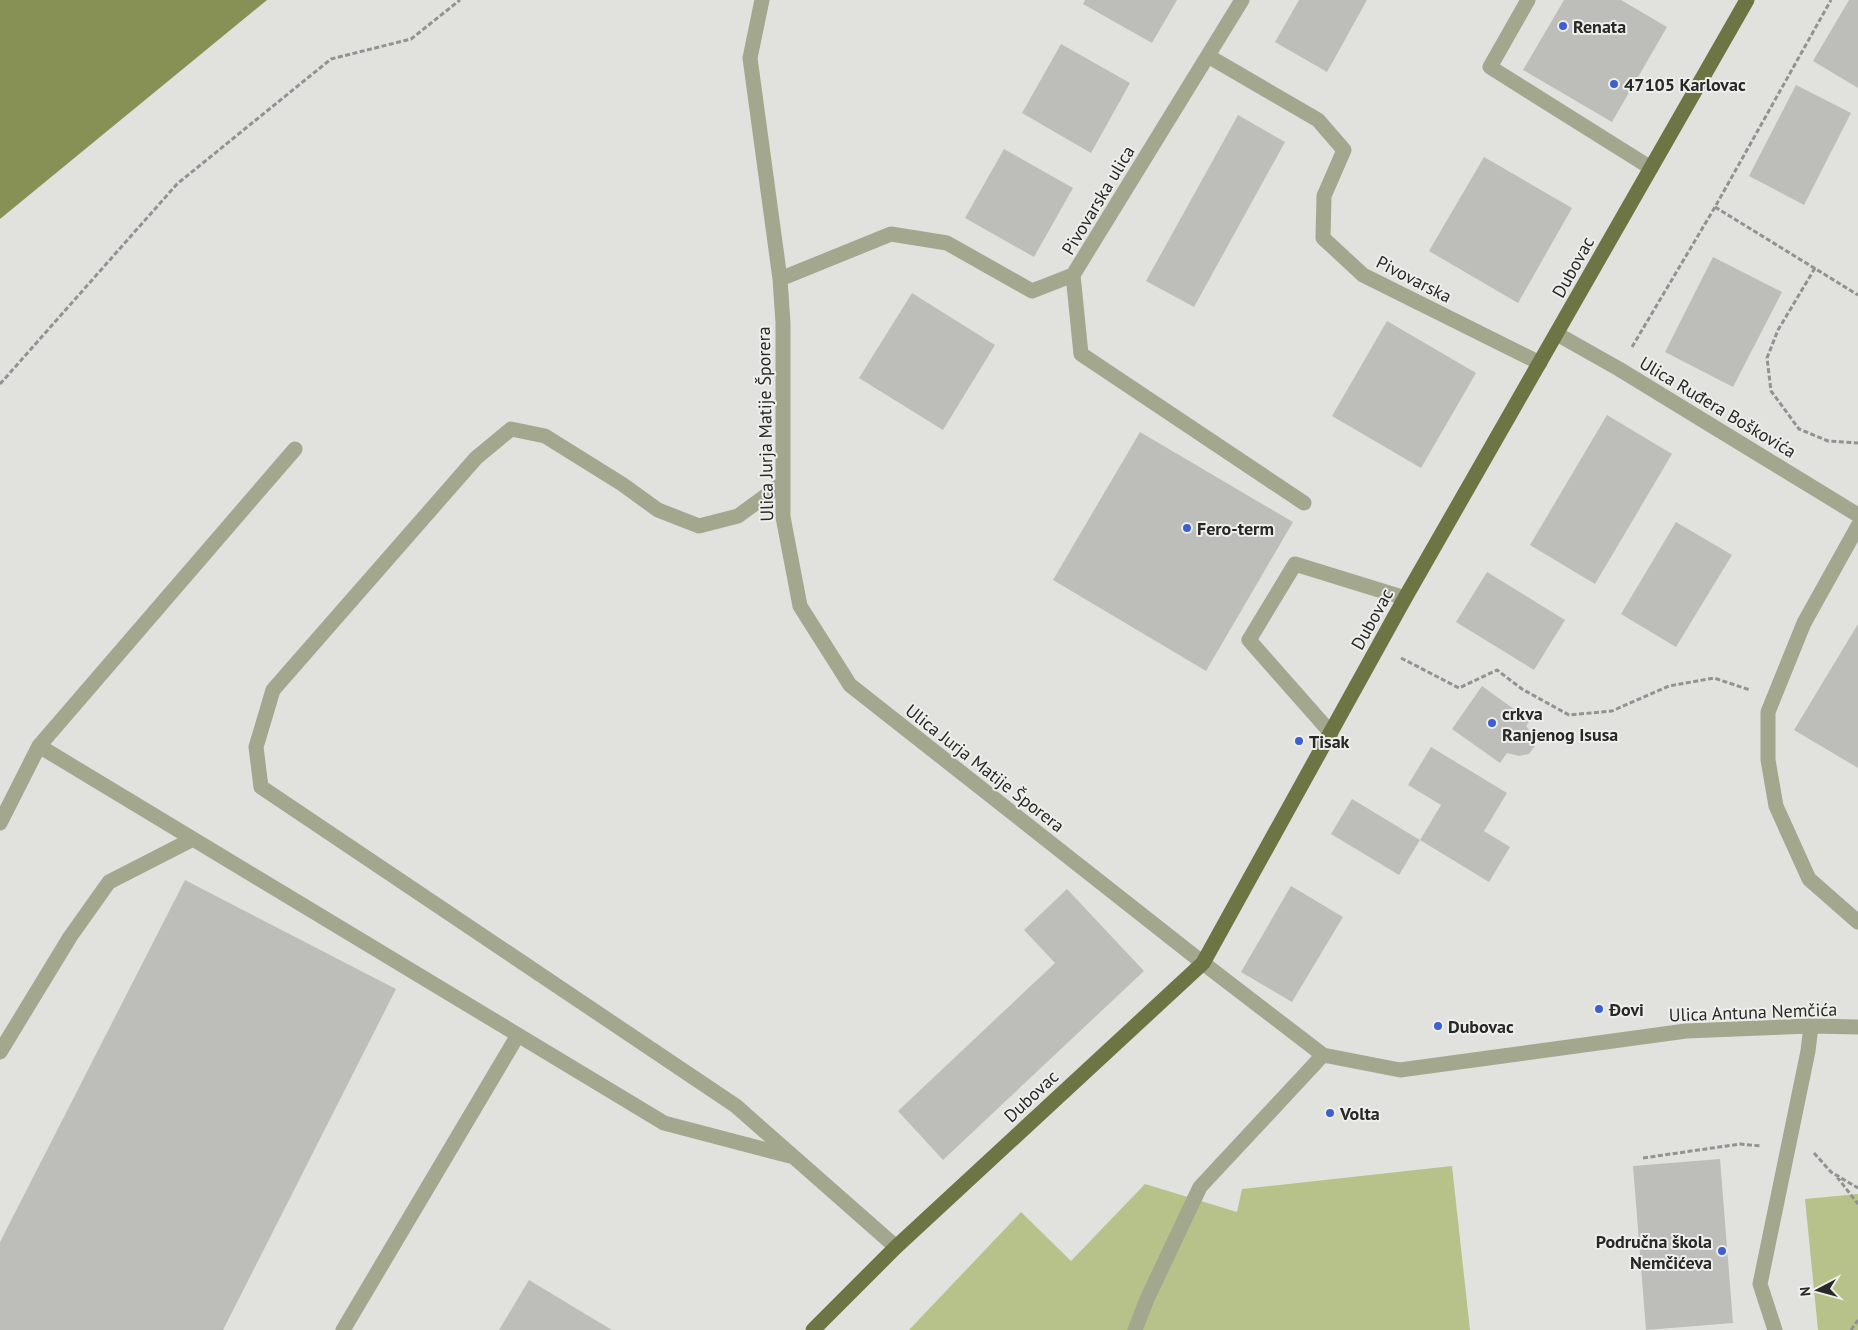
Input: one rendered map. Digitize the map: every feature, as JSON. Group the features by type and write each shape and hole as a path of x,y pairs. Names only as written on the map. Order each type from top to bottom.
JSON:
{"main road":[{"name":"Dubovac","path":"813,1330 896,1247 1203,963 1405,598 1748,0"}],"street":[{"name":"Ulica Jurja Matije Šporera","path":"762,0 750,58 780,279 783,518 800,606 850,685 1203,963"},
{"name":"Pivovarska ulica","path":"780,279 891,234 947,243 1032,291 1074,276 1242,0"},
{"path":"1528,0 1490,67 1650,168"},
{"name":"Pivovarska","path":"1208,56 1318,120 1344,150 1324,196 1323,238 1363,275 1540,363"},
{"path":"1074,276 1081,354 1304,503"},
{"name":"Ulica Ruđera Boškovića","path":"1557,334 1619,369 1858,514"},
{"path":"783,483 738,516 699,526 658,510 622,484 545,436 511,429 476,458 272,690 256,747 261,787 736,1106 896,1247"},
{"path":"0,823 39,746 295,450"},
{"path":"1858,526 1804,623 1768,712 1768,760 1776,806 1810,879 1858,922"},
{"path":"1331,733 1249,640 1295,564 1405,598"},
{"path":"39,746 664,1124 794,1157"},
{"path":"0,1052 70,937 109,882 193,839"},
{"name":"Ulica Antuna Nemčića","path":"1203,963 1323,1055 1400,1070 1686,1031 1811,1026 1858,1027"},
{"path":"1775,1330 1760,1284 1808,1051 1811,1026"},
{"path":"343,1330 518,1035"},
{"path":"1135,1330 1147,1299 1200,1187 1323,1055"}],"path":[{"path":"0,384 177,184 331,60 410,39 460,0"},
{"path":"1619,369 1715,207 1831,0"},
{"path":"1715,207 1858,295"},
{"path":"1815,268 1778,330 1767,358 1771,391 1799,429 1828,441 1858,443"},
{"path":"1379,646 1459,688 1497,670 1522,689 1569,715 1612,711 1669,686 1714,678 1774,697"},
{"path":"1792,1127 1831,1172 1858,1188"},
{"path":"1643,1158 1740,1144 1787,1148"},
{"path":"1836,1175 1858,1204"},
{"path":"1851,1330 1858,1320"}],"shaded area":[{"path":"0,0 267,0 0,219"},
{"path":"1452,1166 1470,1330 909,1330 1021,1212 1071,1261 1145,1184 1237,1212 1242,1189"},
{"path":"1858,1194 1858,1330 1818,1330 1805,1199"}],"building":[{"path":"1085,0 1177,0 1152,43 1083,4"},
{"path":"1299,0 1367,0 1327,72 1275,42"},
{"path":"1564,0 1621,0 1667,27 1612,122 1523,70"},
{"path":"1849,0 1858,0 1858,88 1813,61"},
{"path":"1061,44 1130,83 1091,153 1022,113"},
{"path":"1796,85 1851,113 1804,205 1749,176"},
{"path":"1238,115 1285,142 1194,307 1146,281"},
{"path":"1004,149 1073,188 1034,257 965,218"},
{"path":"1484,157 1572,208 1518,303 1429,251"},
{"path":"1713,257 1782,292 1733,387 1665,352"},
{"path":"912,293 995,345 943,430 859,378"},
{"path":"1387,321 1476,373 1421,468 1332,416"},
{"path":"1607,415 1672,454 1595,584 1530,545"},
{"path":"1140,432 1293,522 1206,671 1053,580"},
{"path":"1676,522 1732,555 1676,647 1621,614"},
{"path":"1487,572 1565,620 1534,670 1456,622"},
{"path":"1858,624 1858,768 1794,730"},
{"name":"crkva Ranjenog Isusa","path":"1482,686 1530,721 1526,726 1533,734 1535,746 1529,754 1519,756 1507,753 1500,763 1452,729"},
{"path":"1431,747 1507,793 1484,831 1510,847 1489,882 1420,840 1441,805 1408,785"},
{"path":"1352,799 1420,840 1399,875 1331,834"},
{"path":"185,880 396,989 223,1330 0,1330 0,1242"},
{"path":"1291,886 1343,917 1292,1002 1241,972"},
{"path":"1067,889 1144,971 943,1160 898,1111 1055,963 1024,930"},
{"path":"1720,1159 1733,1323 1646,1330 1633,1166"},
{"path":"529,1280 612,1330 499,1330"}],"place":[{"name":"Renata","path":"1563,26"},
{"name":"47105 Karlovac","path":"1614,84"},
{"name":"Fero-term","path":"1187,528"},
{"name":"crkva Ranjenog Isusa","path":"1492,723"},
{"name":"Tisak","path":"1299,741"},
{"name":"Đovi","path":"1599,1009"},
{"name":"Dubovac","path":"1438,1026"},
{"name":"Volta","path":"1330,1113"},
{"name":"Područna škola Nemčićeva","path":"1722,1251"}]}
